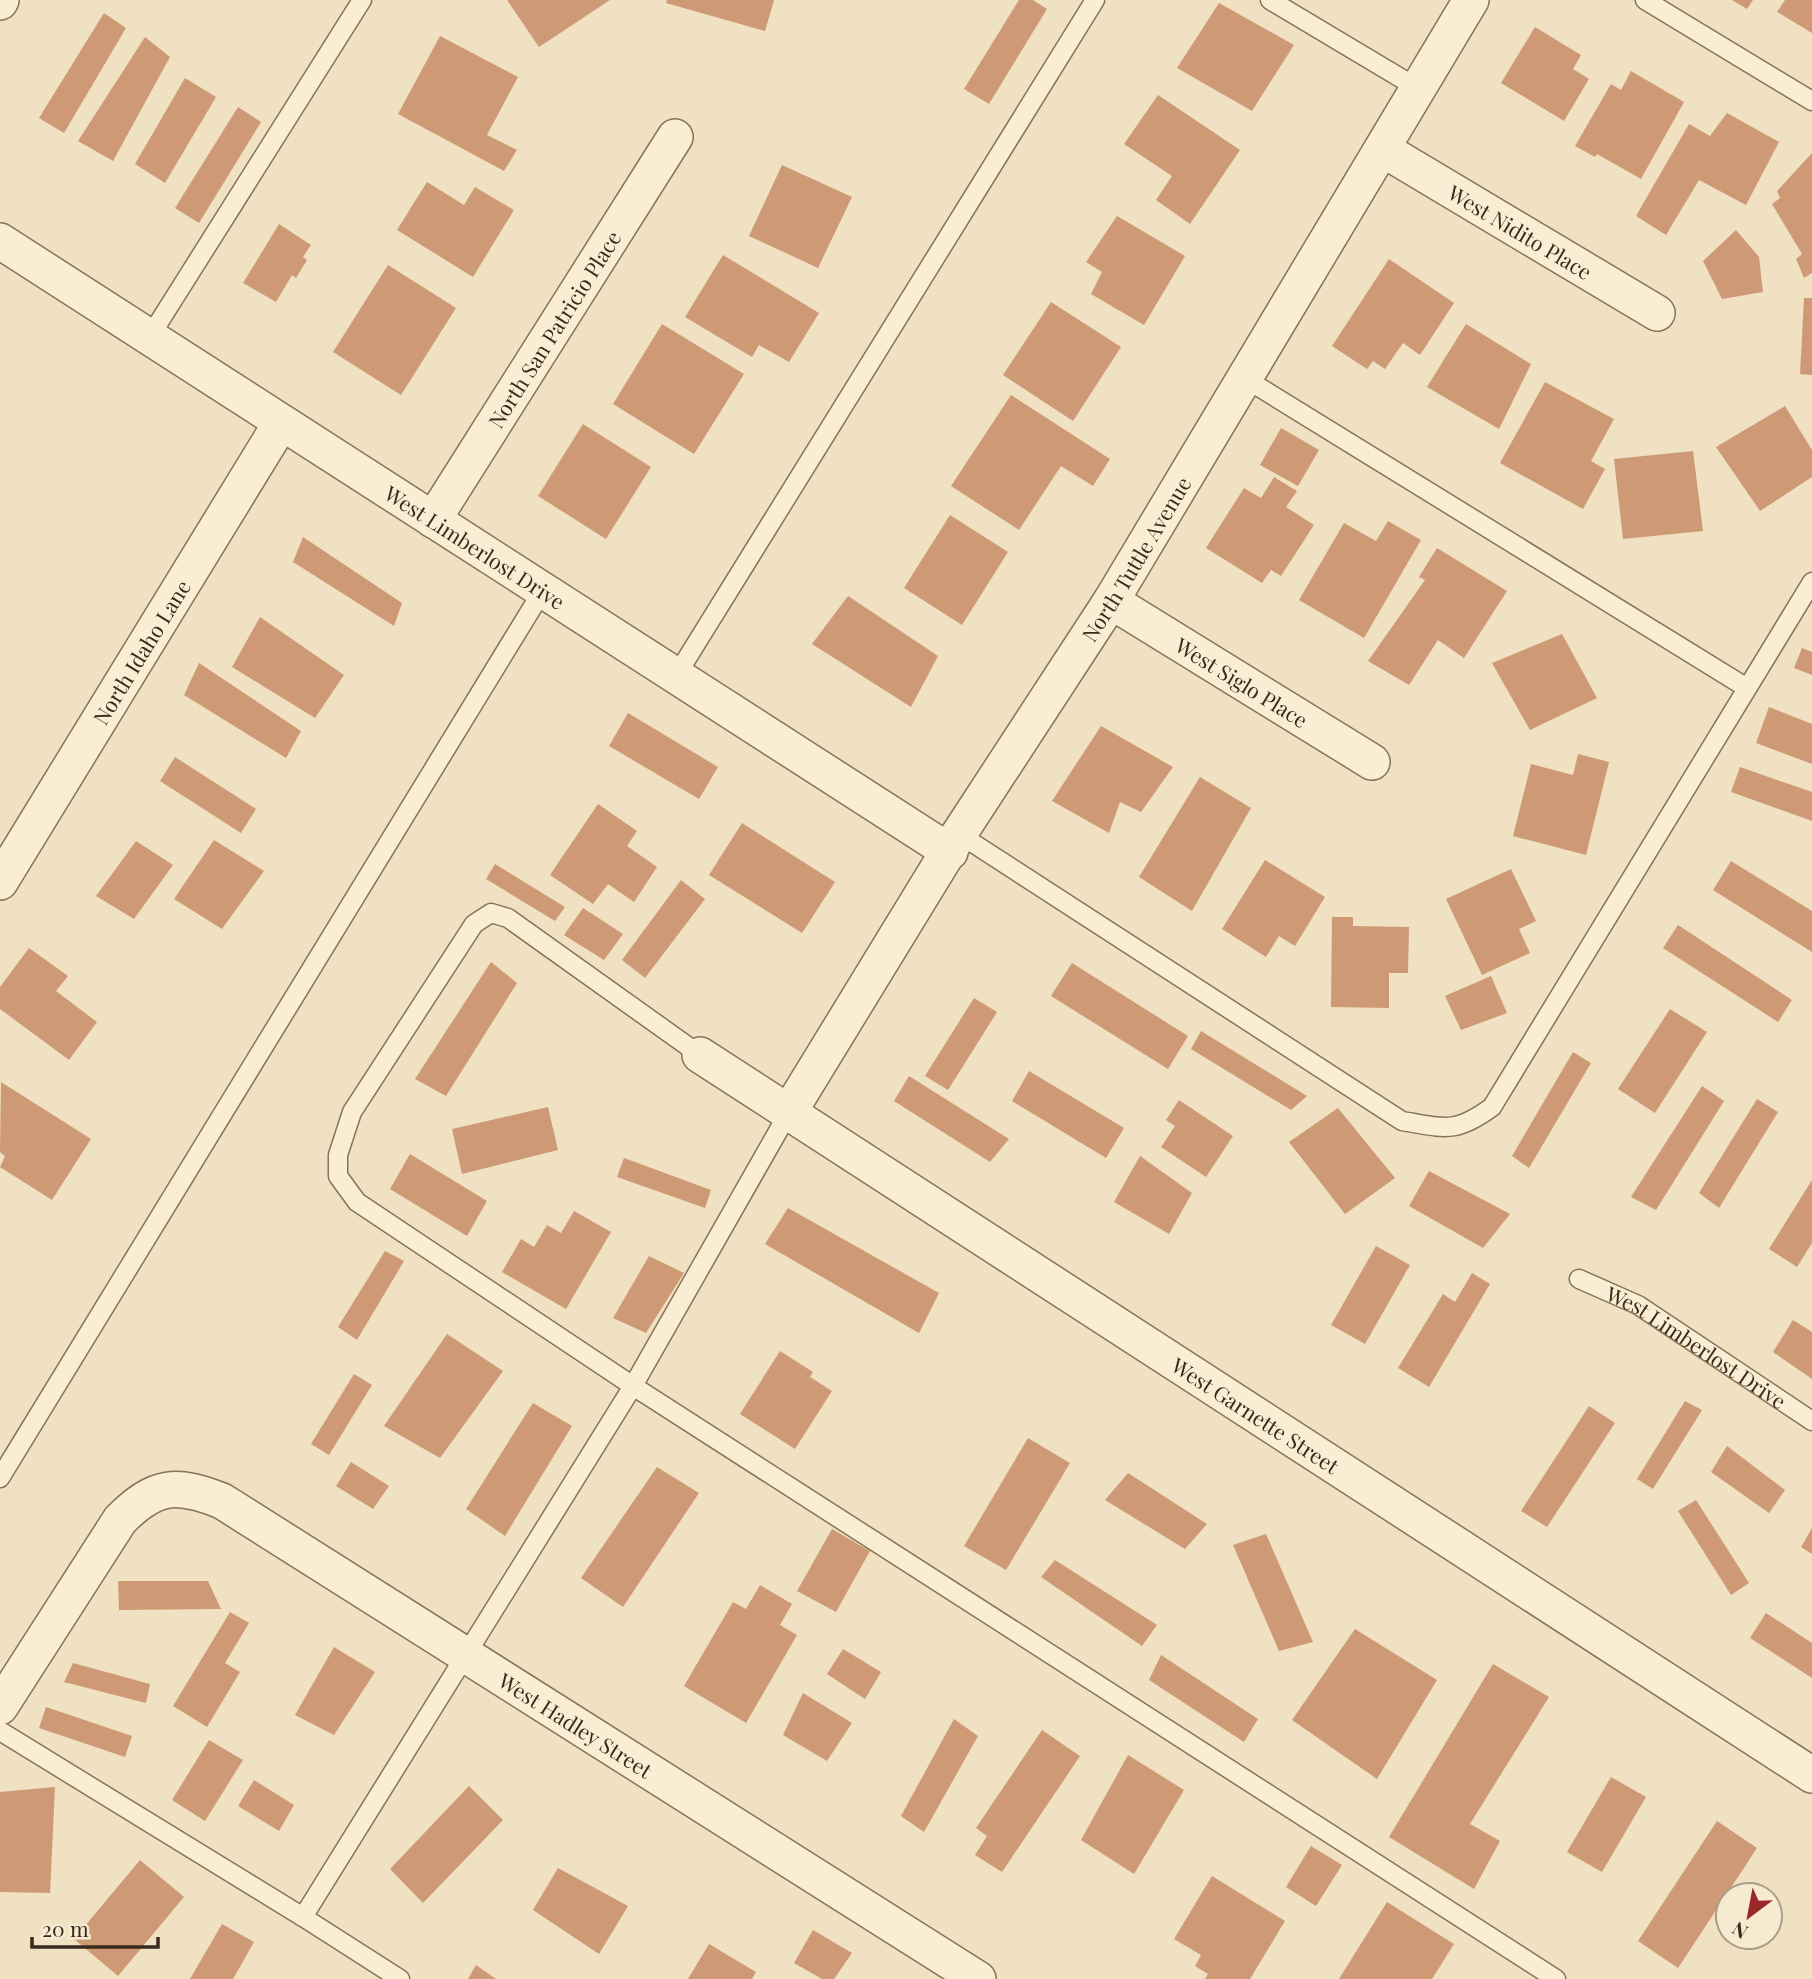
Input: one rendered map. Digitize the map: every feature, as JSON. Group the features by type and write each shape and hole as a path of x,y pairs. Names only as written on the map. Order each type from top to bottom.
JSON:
{"street":[{"name":"North Tuttle Avenue","path":"789,1112 955,843 1111,601 1384,150 1471,0"},
{"name":"North San Patricio Place","path":"433,520 675,137"},
{"name":"West Nidito Place","path":"1384,150 1657,313"},
{"name":"West Limberlost Drive","path":"0,242 676,676 955,843"},
{"name":"North Idaho Lane","path":"0,882 281,423"},
{"name":"West Siglo Place","path":"1111,601 1372,762"},
{"name":"West Garnette Street","path":"700,1055 1812,1775"},
{"name":"West Hadley Street","path":"0,1707 120,1520 137,1502 167,1489 193,1490 222,1501 468,1654 978,1979"}],"lane":[{"path":"676,676 1095,0"},
{"path":"1270,0 1419,89"},
{"path":"1645,0 1812,102"},
{"path":"149,338 359,2"},
{"path":"1246,379 1747,688"},
{"path":"955,843 1402,1121 1438,1127 1467,1125 1492,1107 1812,582"},
{"path":"0,1478 543,590"},
{"path":"700,1055 508,918 491,913 474,925 352,1112 338,1155 338,1176 357,1202 634,1386 1556,1979"},
{"path":"303,1917 634,1386 789,1112"},
{"name":"West Limberlost Drive","path":"1579,1279 1638,1305 1812,1421"},
{"path":"0,1731 400,1979"}],"building":[{"path":"507,0 610,0 539,47"},
{"path":"667,0 774,0 765,31 666,3"},
{"path":"1019,0 1033,0 1047,9 989,104 964,89"},
{"path":"1732,0 1753,0 1747,9"},
{"path":"1785,0 1812,0 1812,33 1777,12"},
{"path":"1219,3 1294,45 1252,111 1177,68"},
{"path":"104,13 126,28 64,133 39,118"},
{"path":"1535,27 1581,55 1573,69 1589,79 1564,121 1501,83"},
{"path":"440,36 518,77 487,135 517,150 504,171 398,114"},
{"path":"145,37 170,57 113,161 78,141"},
{"path":"1631,71 1684,102 1641,179 1597,154 1595,157 1575,146 1611,84 1621,90"},
{"path":"185,78 216,97 165,183 135,164"},
{"path":"1158,95 1240,150 1190,224 1156,200 1172,176 1124,144"},
{"path":"238,107 261,122 199,223 175,208"},
{"path":"1727,113 1779,142 1746,205 1699,180 1666,235 1636,216 1689,124 1710,136"},
{"path":"1812,153 1812,273 1804,278 1796,259 1802,254 1772,204 1780,198 1777,191"},
{"path":"782,165 852,197 818,268 749,236"},
{"path":"427,182 464,205 475,187 514,210 473,277 397,230"},
{"path":"1117,216 1185,256 1144,325 1091,294 1102,272 1086,262"},
{"path":"279,224 311,245 303,257 307,260 296,278 292,275 276,302 243,283"},
{"path":"1736,230 1759,257 1763,292 1722,299 1703,261"},
{"path":"723,255 819,313 789,362 759,345 752,357 685,317"},
{"path":"1389,259 1454,303 1420,355 1403,343 1385,369 1373,361 1367,369 1332,346"},
{"path":"388,265 456,308 401,395 333,352"},
{"path":"1804,298 1812,298 1812,375 1800,374"},
{"path":"1051,302 1121,347 1073,421 1003,375"},
{"path":"662,324 744,374 694,454 613,404"},
{"path":"1466,324 1531,364 1499,429 1427,387"},
{"path":"1545,382 1614,419 1591,461 1605,469 1583,509 1500,463"},
{"path":"1011,395 1110,459 1093,486 1061,466 1019,530 951,486"},
{"path":"1785,406 1812,450 1812,477 1760,511 1716,447"},
{"path":"583,424 651,467 606,539 538,496"},
{"path":"1281,428 1319,450 1298,486 1260,465"},
{"path":"1693,451 1703,531 1623,539 1614,459"},
{"path":"1274,477 1297,491 1286,507 1314,525 1281,576 1271,570 1262,583 1206,548 1244,488 1261,498"},
{"path":"950,515 1008,552 962,625 904,588"},
{"path":"1388,521 1421,540 1364,638 1299,600 1344,523 1376,541"},
{"path":"303,537 402,603 394,626 293,562"},
{"path":"1437,548 1507,591 1464,658 1438,640 1409,685 1368,661 1425,580 1419,577"},
{"path":"848,596 938,656 911,707 812,644"},
{"path":"260,617 344,675 315,718 232,667"},
{"path":"1562,634 1597,698 1530,730 1492,663"},
{"path":"1802,648 1812,652 1812,675 1794,668"},
{"path":"199,663 301,731 286,758 184,695"},
{"path":"1769,707 1812,724 1812,764 1756,743"},
{"path":"628,713 718,767 699,799 609,746"},
{"path":"1101,726 1173,767 1141,812 1120,802 1109,833 1052,801"},
{"path":"1578,754 1609,762 1586,855 1513,836 1531,764 1573,775"},
{"path":"175,757 256,809 241,833 160,781"},
{"path":"1740,767 1812,792 1812,821 1731,792"},
{"path":"1200,777 1251,808 1192,911 1139,877"},
{"path":"598,804 637,831 627,846 657,867 634,902 608,884 593,904 550,875"},
{"path":"742,823 835,882 802,933 709,875"},
{"path":"214,840 264,871 222,929 174,899"},
{"path":"136,841 173,865 134,919 96,896"},
{"path":"1265,860 1325,897 1295,946 1279,936 1266,957 1222,929"},
{"path":"1731,861 1812,911 1812,952 1713,890"},
{"path":"495,864 565,907 555,921 486,879"},
{"path":"1511,869 1536,921 1519,929 1530,953 1482,975 1446,899"},
{"path":"681,880 705,899 645,978 622,960"},
{"path":"583,908 623,934 604,960 564,935"},
{"path":"1332,917 1353,917 1353,926 1409,927 1408,973 1389,973 1389,1008 1331,1007"},
{"path":"1678,925 1792,1000 1778,1022 1663,948"},
{"path":"29,948 68,976 56,991 97,1022 69,1060 0,1009 0,987"},
{"path":"491,962 517,983 446,1096 415,1079"},
{"path":"1072,963 1188,1036 1168,1069 1051,996"},
{"path":"1491,976 1507,1013 1461,1030 1445,996"},
{"path":"974,998 997,1012 948,1090 925,1076"},
{"path":"1670,1009 1707,1032 1655,1113 1618,1089"},
{"path":"1201,1031 1307,1096 1291,1110 1191,1049"},
{"path":"1573,1052 1591,1063 1529,1168 1512,1156"},
{"path":"1029,1071 1124,1128 1106,1158 1012,1101"},
{"path":"909,1076 1009,1139 990,1162 894,1101"},
{"path":"1,1082 91,1139 52,1200 0,1167 5,1156 0,1152"},
{"path":"1702,1086 1724,1101 1656,1210 1631,1197"},
{"path":"1757,1099 1778,1112 1719,1208 1699,1193"},
{"path":"1179,1100 1233,1136 1206,1177 1161,1147 1175,1126 1166,1120"},
{"path":"548,1107 558,1150 462,1174 452,1129"},
{"path":"1338,1108 1395,1178 1345,1214 1289,1142"},
{"path":"410,1154 487,1201 467,1236 390,1189"},
{"path":"1140,1156 1192,1193 1169,1234 1114,1202"},
{"path":"624,1158 711,1190 705,1208 617,1177"},
{"path":"1429,1171 1510,1214 1483,1248 1409,1206"},
{"path":"1812,1180 1812,1243 1797,1267 1769,1249"},
{"path":"788,1208 939,1293 919,1333 765,1244"},
{"path":"574,1211 611,1232 566,1309 502,1272 521,1239 534,1247 547,1225 561,1233"},
{"path":"1376,1246 1410,1265 1365,1344 1331,1325"},
{"path":"385,1251 404,1261 357,1340 338,1327"},
{"path":"649,1256 684,1273 646,1333 613,1318"},
{"path":"1472,1273 1490,1284 1429,1387 1398,1368 1443,1294 1455,1302"},
{"path":"1793,1320 1812,1332 1812,1379 1773,1352"},
{"path":"447,1334 503,1371 440,1458 384,1426"},
{"path":"780,1351 813,1372 810,1377 832,1391 795,1449 740,1414"},
{"path":"354,1374 372,1385 329,1455 311,1444"},
{"path":"1685,1401 1702,1410 1653,1489 1637,1479"},
{"path":"533,1403 572,1426 505,1536 466,1509"},
{"path":"1589,1406 1615,1423 1547,1527 1521,1511"},
{"path":"1028,1438 1070,1463 1006,1570 964,1546"},
{"path":"1727,1446 1785,1490 1769,1513 1711,1472"},
{"path":"351,1462 389,1486 373,1509 336,1486"},
{"path":"657,1467 699,1493 623,1607 581,1578"},
{"path":"1128,1473 1207,1524 1185,1549 1105,1500"},
{"path":"1696,1500 1749,1583 1731,1595 1678,1511"},
{"path":"1812,1528 1812,1554 1801,1547"},
{"path":"832,1529 870,1551 836,1612 797,1591"},
{"path":"1266,1534 1313,1642 1279,1651 1233,1545"},
{"path":"1055,1560 1157,1625 1142,1646 1041,1577"},
{"path":"118,1581 208,1581 221,1609 119,1610"},
{"path":"760,1585 792,1604 780,1625 797,1635 746,1723 684,1686 733,1602 746,1609"},
{"path":"230,1612 249,1623 225,1663 240,1672 207,1727 173,1706"},
{"path":"1766,1613 1812,1643 1812,1678 1750,1638"},
{"path":"1355,1629 1437,1680 1377,1779 1292,1720"},
{"path":"334,1647 375,1672 334,1735 295,1715"},
{"path":"843,1649 881,1672 865,1699 827,1674"},
{"path":"1161,1655 1258,1719 1244,1742 1149,1680"},
{"path":"73,1663 150,1684 146,1703 64,1682"},
{"path":"1493,1664 1549,1697 1470,1824 1500,1841 1474,1889 1389,1837"},
{"path":"803,1693 852,1723 827,1761 783,1735"},
{"path":"46,1707 132,1736 125,1757 39,1728"},
{"path":"954,1719 978,1736 924,1832 901,1816"},
{"path":"1042,1730 1080,1756 1002,1872 975,1855 987,1836 976,1828"},
{"path":"209,1740 243,1760 205,1821 172,1800"},
{"path":"1128,1755 1184,1790 1134,1874 1081,1840"},
{"path":"1611,1777 1646,1797 1602,1872 1567,1852"},
{"path":"254,1780 294,1805 279,1831 238,1806"},
{"path":"469,1786 503,1820 423,1903 390,1869"},
{"path":"55,1787 50,1893 0,1892 0,1792"},
{"path":"1717,1821 1757,1848 1735,1881 1714,1881 1714,1913 1678,1968 1638,1941"},
{"path":"1311,1846 1342,1865 1316,1906 1286,1887"},
{"path":"140,1860 184,1897 118,1976 74,1939"},
{"path":"558,1868 628,1906 599,1954 533,1910"},
{"path":"1212,1876 1285,1921 1250,1979 1205,1979 1208,1974 1195,1966 1201,1955 1174,1939"},
{"path":"1387,1902 1454,1944 1432,1979 1339,1979"},
{"path":"222,1924 254,1942 233,1979 190,1979"},
{"path":"813,1930 852,1953 834,1979 822,1979 794,1963"},
{"path":"709,1944 756,1972 752,1979 688,1979"},
{"path":"476,1965 496,1979 468,1979"}]}
